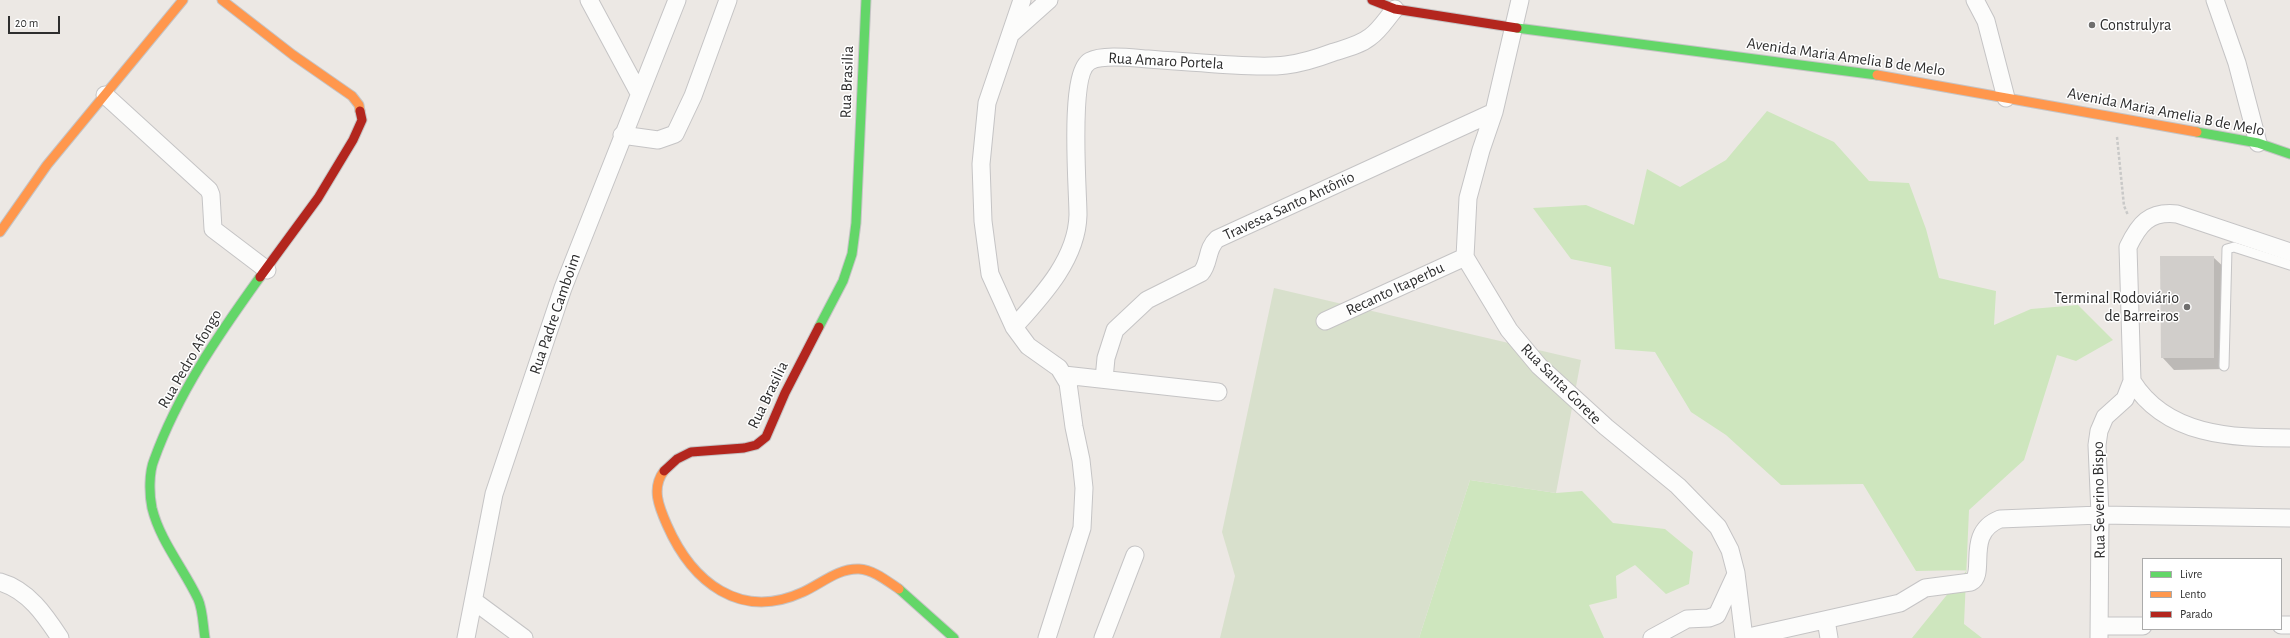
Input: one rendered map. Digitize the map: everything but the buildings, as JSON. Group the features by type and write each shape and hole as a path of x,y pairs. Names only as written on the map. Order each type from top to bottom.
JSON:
{"street":[{"path":"0,232 47,165 183,0"},
{"name":"Rua Pedro Afongo","path":"205,638 199,601 166,542 152,508 150,492 153,461 179,404 215,339 267,270 318,198 354,140 362,120 359,105 352,96 293,55 222,0"},
{"path":"589,0 639,93"},
{"name":"Rua Padre Camboim","path":"466,638 494,494 563,288 622,135 677,0"},
{"path":"622,135 658,140 675,134 690,102 728,0"},
{"name":"Rua Brasilia","path":"866,0 856,223 852,254 843,282 785,392 766,438 755,447 691,451 676,458 663,471 656,485 660,509 672,537 701,577 721,591 748,601 787,599 834,574 855,569 866,570 903,593 934,616 954,638"},
{"path":"1022,0 1012,33 1001,58 987,103 981,164 984,221 990,274 1014,327 1028,346 1060,368 1068,383 1074,427 1081,460 1084,506 1082,528 1047,638"},
{"path":"1012,33 1036,14 1049,0"},
{"name":"Avenida Maria Amelia B de Melo","path":"1372,0 1395,9 1514,27 1897,78 2258,143 2290,154"},
{"path":"1466,257 1468,198 1481,150 1494,112 1520,0"},
{"path":"1975,0 1986,21 2006,98"},
{"path":"2215,0 2237,62 2258,143"},
{"name":"Rua Amaro Portela","path":"1014,327 1055,277 1072,248 1078,214 1076,142 1079,91 1082,71 1089,61 1102,58 1125,58 1245,66 1286,65 1311,60 1366,40 1377,31 1395,9"},
{"path":"105,94 209,190 211,195 213,229 267,270"},
{"name":"Travessa Santo Antônio","path":"1104,379 1106,358 1115,330 1147,300 1201,273 1206,266 1210,247 1217,239 1494,112"},
{"name":"Rua Severino Bispo","path":"2100,632 2100,515 2097,446 2099,431 2105,417 2125,399 2132,381 2128,247 2135,232 2146,220 2164,213 2176,214 2290,252"},
{"name":"Recanto Itaperbu","path":"1325,321 1466,257"},
{"name":"Rua Santa Gorete","path":"1466,257 1509,330 1538,366 1606,427 1678,486 1718,526 1730,550 1736,573 1744,638"},
{"path":"1064,375 1218,392"},
{"path":"2132,381 2138,391 2158,411 2175,421 2193,428 2233,436 2290,438"},
{"path":"1744,638 1900,603 1925,588 1974,581 1980,538 1984,529 1994,521 2010,517 2100,515 2290,518"},
{"path":"1103,638 1135,555"},
{"path":"1652,638 1687,619 1709,618 1717,615 1736,573"},
{"path":"0,582 14,588 43,612 60,638"},
{"path":"474,601 524,638"},
{"path":"1826,620 1828,638"},
{"path":"2100,632 2142,626"}],"lane":[{"path":"2224,366 2225,253 2227,250 2234,247 2290,265"}],"path":[{"path":"2116,117 2124,206 2135,232"}],"green space":[{"path":"1767,111 1834,142 1869,181 1909,183 1926,229 1939,278 1996,291 1994,325 2031,309 2078,305 2113,340 2076,361 2057,355 2024,460 1969,510 1966,570 1916,571 1863,484 1781,485 1726,435 1691,412 1655,352 1615,349 1611,267 1571,259 1533,208 1586,205 1634,225 1647,169 1680,187 1726,160"},
{"path":"1274,288 1581,360 1556,493 1470,480 1419,638 1220,638 1235,576 1222,532"},
{"path":"1470,480 1556,493 1582,491 1613,523 1665,529 1693,552 1689,584 1666,594 1635,565 1616,576 1617,598 1589,605 1604,638 1419,638"},
{"path":"1966,571 1964,624 1982,638 1912,638"}],"traffic: fast":[{"path":"819,327 843,281 852,254 856,223 866,0"},
{"path":"1517,28 1877,75"},
{"path":"2197,132 2258,143 2290,154"},
{"path":"205,638 200,603 166,543 152,508 150,496 151,471 164,435 187,388 215,342 260,277"},
{"path":"899,589 954,638"}],"traffic: slow":[{"path":"0,232 47,165 183,0"},
{"path":"222,0 293,55 352,96 359,105 360,111"},
{"path":"1877,75 2197,132"},
{"path":"664,471 660,477 657,491 661,511 667,525 677,545 690,564 704,579 721,591 739,599 759,602 780,600 810,589 830,577 851,569 870,571 899,589"}],"traffic: jam":[{"path":"1372,0 1395,9 1517,28"},
{"path":"260,277 318,198 353,140 362,120 360,111"},
{"path":"664,471 677,459 691,452 744,448 756,445 766,437 785,393 819,327"}],"place":[{"name":"Construlyra","path":"2092,25"},
{"name":"Terminal Rodoviário de Barreiros","path":"2187,307"}]}
